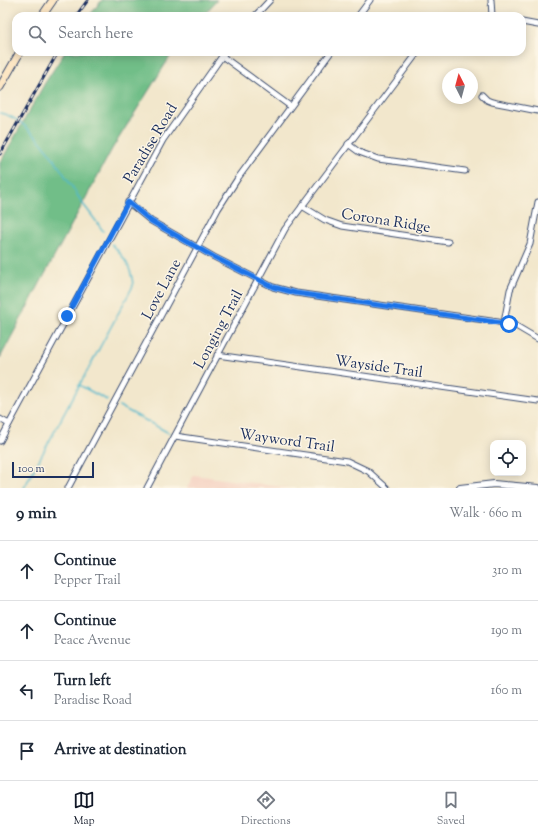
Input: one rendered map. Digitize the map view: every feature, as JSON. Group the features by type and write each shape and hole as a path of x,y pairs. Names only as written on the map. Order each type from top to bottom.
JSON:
{"main road":[{"path":"45,12 53,0"},
{"path":"0,87 18,56"}],"street":[{"path":"259,12 270,0"},
{"path":"361,12 370,0"},
{"path":"491,0 492,12"},
{"path":"526,23 538,25"},
{"name":"Paradise Road","path":"0,441 105,243 164,138 222,56"},
{"path":"226,56 290,106"},
{"name":"Love Lane","path":"68,488 218,209 238,178 328,56"},
{"name":"Longing Trail","path":"147,488 285,229 415,56"},
{"path":"482,94 487,100 492,102 538,111"},
{"path":"348,144 359,152 378,159 465,171"},
{"path":"128,202 156,224 273,287 296,293 504,323 523,329 538,339"},
{"path":"504,323 510,290 530,244 538,202"},
{"name":"Corona Ridge","path":"302,206 325,220 342,226 448,242"},
{"name":"Wayside Trail","path":"217,356 538,401"},
{"path":"0,419 9,424"},
{"name":"Wayword Trail","path":"174,436 347,461 368,471 387,488"},
{"path":"460,488 494,484 538,488"}],"shaded area":[{"path":"194,475 289,488 187,488"}],"green space":[{"path":"102,0 217,0 206,12 92,12"},
{"path":"62,56 170,56 112,149 0,358 0,163 45,83"}],"waterway":[{"path":"0,113 13,118 37,137 58,164 83,204 103,231"},
{"path":"24,488 133,286 127,263 112,244"},
{"path":"79,385 107,400"},
{"path":"119,406 169,433"}],"railway":[{"path":"79,12 88,0"},
{"path":"0,154 56,56"}],"route":[{"path":"67,316 128,202 151,221 198,246 214,257 273,287 284,291 509,324"}]}
